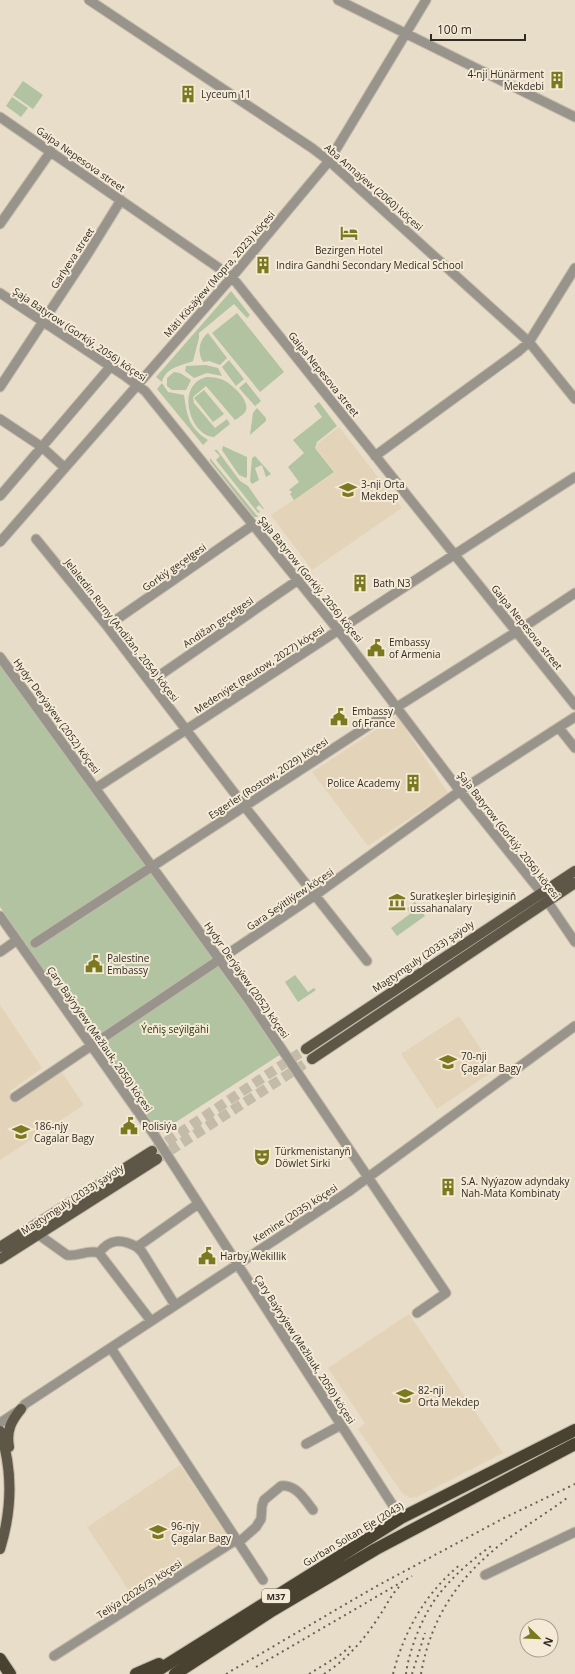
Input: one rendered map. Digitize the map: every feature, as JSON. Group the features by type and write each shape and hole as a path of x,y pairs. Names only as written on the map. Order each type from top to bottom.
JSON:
{"highway":[{"name":"Gurban Soltan Eje (2043)","path":"152,1674 401,1518 575,1430"},
{"name":"M37","path":"175,1674 273,1610 376,1549 575,1444"},
{"path":"136,1674 184,1653"},
{"path":"0,1659 10,1674"}],"main road":[{"name":"Magtymguly (2033) şaýoly","path":"306,1049 541,892 575,871"},
{"path":"312,1059 575,883"},
{"name":"Magtymguly (2033) şaýoly","path":"0,1247 154,1155 39,1235 0,1259"},
{"path":"0,1549 8,1517 11,1486 14,1473 8,1435 9,1426 21,1409"},
{"path":"0,1431 11,1486"}],"street":[{"name":"Aba Annaýew (2060) köçesi","path":"89,0 330,161 529,342 575,400"},
{"path":"338,0 575,117"},
{"name":"Mäti Kösäýew (Mopra, 2023) köçesi","path":"0,542 232,277 330,161 407,35 426,0"},
{"name":"Gaipa Nepesova street","path":"0,117 232,277 575,705"},
{"path":"0,224 50,151"},
{"name":"Garlyeva street","path":"0,387 121,200"},
{"path":"375,456 519,352 529,342 575,268"},
{"name":"Şaja Batyrow (Gorkiý, 2056) köçesi","path":"0,293 138,384 338,630 460,791 541,892 575,942"},
{"path":"0,496 111,366"},
{"path":"0,419 42,448 65,468"},
{"name":"Medeniýet (Reutow, 2027) köçesi","path":"96,788 575,477"},
{"name":"Gorkiý geçelgesi","path":"107,626 253,525"},
{"name":"Jelaletdin Rumy (Andižan, 2054) köçesi","path":"36,540 107,626 314,896 367,960"},
{"name":"Andižan geçelgesi","path":"150,682 298,580"},
{"name":"Esgerler (Rostow, 2029) köçesi","path":"35,943 245,807 397,706 516,632 575,593"},
{"name":"Hydyr Derýaýew (2052) köçesi","path":"0,657 220,960 446,1293 417,1314"},
{"name":"Gara Seýitliýew köçesi","path":"16,1096 314,896 460,791 575,717"},
{"path":"559,728 575,748"},
{"name":"Çary Baýryýew (Mežlauk, 2050) köçesi","path":"0,916 155,1136 401,1518"},
{"path":"0,952 17,940"},
{"name":"Kemine (2035) köçesi","path":"0,1422 368,1177 575,1026"},
{"path":"137,1247 198,1204"},
{"path":"39,1235 67,1255 89,1251 99,1252 151,1321"},
{"path":"99,1252 106,1244 116,1241 124,1241 137,1247 142,1252 175,1305"},
{"path":"111,1348 263,1580"},
{"path":"306,1444 341,1425"},
{"name":"Teliýa (2026/3) köçesi","path":"54,1656 256,1528 261,1519 264,1500 282,1486 288,1486 297,1491 313,1510"},
{"path":"485,1575 575,1532"}],"shaded area":[{"name":"3-nji Orta Mekdep","path":"339,427 402,508 312,570 271,515 335,472 316,448 318,443"},
{"path":"397,716 448,793 368,846 312,772"},
{"name":"186-njy Cagalar Bagy","path":"0,1005 42,1068 10,1091 14,1102 61,1071 84,1105 0,1160"},
{"name":"70-nji Çagalar Bagy","path":"459,1016 495,1070 437,1109 401,1054"},
{"name":"82-nji Orta Mekdep","path":"409,1314 503,1453 417,1497 410,1498 402,1493 358,1429 365,1423 328,1368"},
{"name":"96-njy Çagalar Bagy","path":"180,1465 228,1537 135,1600 87,1527"}],"green space":[{"path":"23,81 43,95 33,109 13,95"},
{"path":"12,97 28,108 21,117 6,106"},
{"path":"231,291 250,315 247,318 234,304 199,333 193,361 170,370 162,382 156,377"},
{"path":"237,313 284,372 260,392 212,333"},
{"path":"208,333 227,358 220,365 209,361 203,362 201,358 200,346"},
{"path":"229,360 244,379 236,386 222,367"},
{"path":"206,365 218,368 222,376 207,373 194,378 185,371 186,366"},
{"path":"174,372 180,373 191,380 186,390 172,390 167,386 167,378"},
{"path":"206,377 217,378 227,382 240,394 246,406 244,413 235,420 206,386 193,397 194,403 215,428 227,419 230,424 214,437 206,435 199,429 189,410 188,400 191,390 196,382"},
{"path":"246,382 261,401 255,406 239,388"},
{"path":"162,383 168,392 184,395 190,421 197,431 208,440 203,445 157,389"},
{"path":"204,390 224,414 213,422 194,398"},
{"path":"319,402 337,426 317,442 315,448 334,472 294,500 290,494 292,492 289,490 299,482 288,467 304,453 293,440 322,417 314,406"},
{"path":"257,408 266,418 266,421 250,435 253,413"},
{"path":"223,446 247,457 246,478 239,475 222,450"},
{"path":"214,450 217,450 240,481 248,486 264,509 259,505 256,508 260,512 258,513 216,460 220,456"},
{"path":"255,456 271,474 266,477 262,465 255,468 259,480 252,484 250,481 252,458"},
{"path":"210,458 258,517 254,517 210,461"},
{"name":"Ýeňiş seýilgähi","path":"0,662 281,1054 159,1133 0,907"},
{"path":"415,902 425,916 397,936 391,928 410,914 407,908"},
{"path":"295,975 308,992 314,988 316,990 298,1002 285,982"}],"tunnel":[{"path":"154,1150 306,1049"},
{"path":"157,1159 312,1059"}],"railway":[{"path":"226,1674 375,1587 504,1518 575,1484"},
{"path":"421,1674 432,1634 440,1616 461,1583 489,1554 505,1541 567,1498"},
{"path":"406,1674 410,1653 418,1631 434,1601 458,1573 494,1544"},
{"path":"393,1674 403,1643 418,1613 437,1587 461,1564"},
{"path":"256,1667 412,1576"},
{"path":"324,1674 347,1656 361,1642 373,1626 394,1592 401,1585"},
{"path":"412,1674 425,1633"},
{"path":"309,1674 340,1655 352,1645"}],"place":[{"name":"4-nji Hünärment Mekdebi","path":"557,80"},
{"name":"Lyceum 11","path":"188,94"},
{"name":"Bezirgen Hotel","path":"349,233"},
{"name":"Indira Gandhi Secondary Medical School","path":"263,265"},
{"name":"3-nji Orta Mekdep","path":"348,490"},
{"name":"Bath N3","path":"360,583"},
{"name":"Embassy of Armenia","path":"376,648"},
{"name":"Embassy of France","path":"339,717"},
{"name":"Police Academy","path":"413,783"},
{"name":"Suratkeşler birleşiginiň ussahanalary","path":"397,902"},
{"name":"Palestine Embassy","path":"94,964"},
{"name":"70-nji Çagalar Bagy","path":"448,1062"},
{"name":"Polisiýa","path":"129,1126"},
{"name":"186-njy Cagalar Bagy","path":"21,1132"},
{"name":"Türkmenistanyň Döwlet Sirki","path":"262,1157"},
{"name":"S.A. Nyýazow adyndaky Nah-Mata Kombinaty","path":"448,1187"},
{"name":"Harby Wekillik","path":"207,1256"},
{"name":"82-nji Orta Mekdep","path":"405,1396"},
{"name":"96-njy Çagalar Bagy","path":"158,1532"}]}
